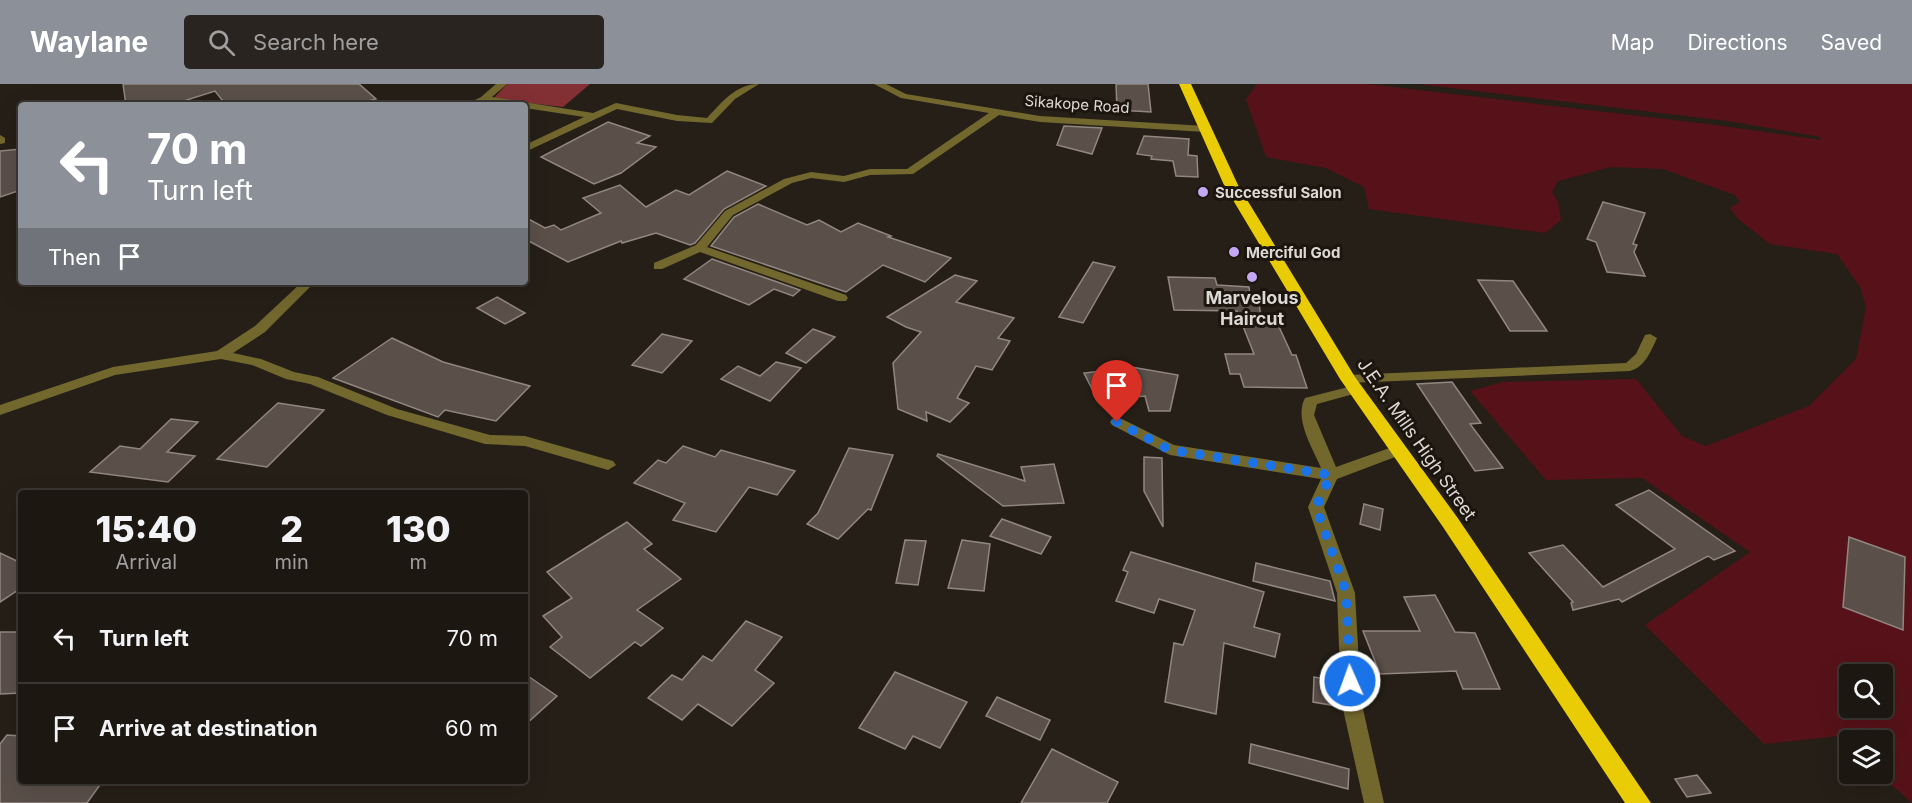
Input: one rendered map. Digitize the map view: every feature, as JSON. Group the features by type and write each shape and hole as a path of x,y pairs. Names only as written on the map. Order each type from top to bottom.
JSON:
{"highway":[{"name":"J.E.A. Mills High Street","path":"1185,84 1231,185 1352,384 1450,522 1639,803"}],"street":[{"path":"477,102 501,84"},
{"path":"528,148 616,106 677,118 709,121 732,97 754,84"},
{"name":"Sikakope Road","path":"879,84 904,96 1040,119 1205,129"},
{"path":"484,99 504,102"},
{"path":"528,106 593,116"},
{"path":"658,266 700,248 729,213 788,181 811,175 844,179 870,172 909,172 996,112"},
{"path":"700,248 842,298"},
{"path":"221,355 260,329 306,285"},
{"path":"1374,803 1351,700 1346,592 1316,507 1331,475 1307,415 1310,400 1352,384 1630,368 1642,356 1650,338"},
{"path":"0,410 113,371 221,355 256,362 291,376 313,380 392,412 490,440 525,441 608,465"},
{"path":"1117,422 1170,450 1331,475 1398,450"}],"shaded area":[{"path":"507,84 590,84 563,107 493,99"},
{"path":"1257,84 1368,84 1716,125 1821,140 1820,137 1728,121 1418,84 1912,84 1912,803 1890,784 1893,784 1893,730 1839,730 1839,736 1764,744 1645,625 1750,552 1642,478 1546,480 1470,391 1503,382 1636,379 1682,436 1706,446 1809,406 1856,359 1866,307 1860,287 1837,254 1770,244 1737,218 1730,208 1740,202 1735,195 1663,169 1611,167 1558,181 1552,192 1558,202 1561,220 1545,233 1369,209 1364,187 1326,168 1266,157 1246,99"}],"building":[{"path":"123,84 359,84 376,99 364,102 224,102 215,91 180,102 126,102"},
{"path":"1116,84 1148,84 1151,112 1117,110"},
{"path":"608,122 650,136 637,143 656,147 621,173 594,184 541,157"},
{"path":"1064,126 1102,128 1092,154 1057,145"},
{"path":"1144,136 1189,139 1188,155 1197,156 1198,177 1176,176 1173,161 1151,159 1152,156 1137,154"},
{"path":"18,149 18,191 0,197 0,151"},
{"path":"727,171 766,186 724,209 695,243 690,245 656,233 622,243 621,241 568,262 528,241 528,219 545,228 554,225 561,230 601,213 583,198 620,185 646,207 676,190 689,195"},
{"path":"1603,202 1645,213 1633,244 1637,245 1634,252 1645,276 1607,272 1596,242 1587,239"},
{"path":"758,204 807,225 819,220 841,232 858,223 891,236 888,237 951,258 925,282 883,265 846,292 711,246 734,217"},
{"path":"712,259 800,290 793,296 774,289 749,305 684,279"},
{"path":"1093,262 1115,267 1083,323 1059,317"},
{"path":"955,275 977,281 956,302 1014,318 998,338 1010,341 992,370 976,366 957,398 969,403 950,422 926,412 927,421 898,409 893,363 921,332 887,317"},
{"path":"1168,277 1215,278 1217,285 1249,287 1250,295 1258,295 1261,319 1275,318 1292,355 1296,355 1307,388 1244,387 1240,374 1230,374 1225,354 1254,354 1237,311 1174,310"},
{"path":"1478,280 1513,281 1547,331 1510,331"},
{"path":"497,297 525,313 505,324 477,308"},
{"path":"813,329 835,337 806,363 786,353"},
{"path":"662,334 692,341 662,373 632,365"},
{"path":"392,338 443,362 530,386 496,421 445,410 438,417 333,378"},
{"path":"776,362 801,368 770,401 721,379 738,366 760,376"},
{"path":"1120,365 1178,375 1170,411 1149,411 1145,396 1098,401 1084,373 1119,369"},
{"path":"1452,382 1481,423 1470,424 1503,468 1475,471 1417,384"},
{"path":"278,403 324,410 267,467 217,459"},
{"path":"171,419 198,422 167,452 195,456 168,482 90,472 120,446 140,449"},
{"path":"683,446 715,457 721,450 795,471 777,495 749,487 716,532 673,520 685,503 634,483 658,460 666,463"},
{"path":"849,448 893,455 871,510 868,509 838,539 807,524 818,513"},
{"path":"938,454 1025,481 1021,467 1054,464 1064,503 1003,506 937,456"},
{"path":"1144,457 1162,458 1163,527 1144,491"},
{"path":"1649,490 1735,551 1714,560 1708,556 1622,602 1619,599 1573,610 1571,603 1573,602 1529,553 1563,545 1603,587 1675,549 1616,505"},
{"path":"1364,504 1383,509 1380,530 1360,524"},
{"path":"1002,519 1051,537 1041,554 990,536"},
{"path":"627,522 652,544 644,549 681,579 637,610 663,628 641,646 635,642 590,678 550,647 562,637 543,616 572,598 547,572"},
{"path":"1849,537 1905,557 1903,630 1843,607"},
{"path":"905,540 926,541 918,585 896,583"},
{"path":"962,540 990,544 984,591 948,588"},
{"path":"1131,552 1264,592 1254,627 1280,634 1275,657 1224,643 1216,714 1165,702 1174,643 1183,645 1195,610 1159,599 1154,613 1116,601 1128,572 1123,570"},
{"path":"0,553 18,562 18,590 0,602"},
{"path":"1256,563 1330,581 1335,601 1253,581"},
{"path":"1435,595 1455,632 1475,633 1500,689 1463,689 1456,671 1380,674 1363,631 1420,631 1404,597"},
{"path":"746,621 782,637 755,670 774,683 732,726 698,704 682,720 648,698 672,675 682,680 703,656 712,661"},
{"path":"0,632 18,632 18,693 0,694"},
{"path":"895,672 967,702 940,748 913,736 905,749 859,728"},
{"path":"528,676 557,696 528,722"},
{"path":"1314,677 1337,681 1337,706 1313,702"},
{"path":"997,697 1050,720 1040,740 986,716"},
{"path":"7,735 18,736 18,784 101,784 87,803 0,803 0,744"},
{"path":"1251,744 1349,769 1348,789 1249,763"},
{"path":"1052,749 1118,782 1107,803 1021,803"},
{"path":"1697,775 1711,793 1687,797 1675,779"}],"place":[{"name":"Successful Salon","path":"1203,192"},
{"name":"Merciful God","path":"1234,252"},
{"name":"Marvelous Haircut","path":"1252,277"}],"route":[{"path":"1117,422 1170,450 1331,475 1316,507 1346,592 1350,681"}]}
